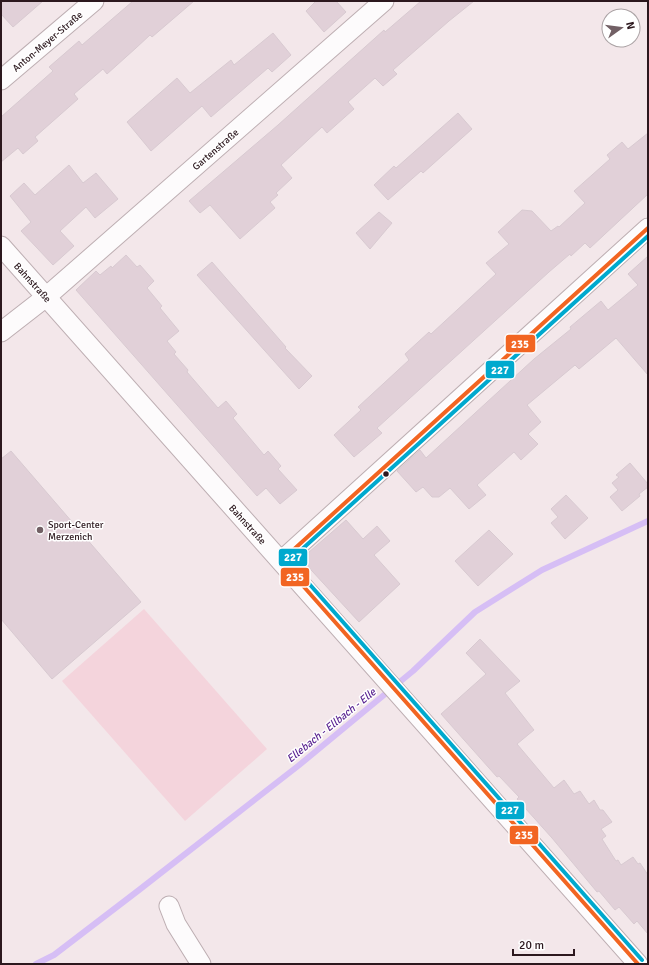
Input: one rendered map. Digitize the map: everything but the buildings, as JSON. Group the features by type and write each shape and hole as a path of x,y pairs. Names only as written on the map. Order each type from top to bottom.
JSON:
{"street":[{"name":"Anton-Meyer-Straße","path":"1,80 94,1"},
{"name":"Gartenstraße","path":"1,332 46,297 384,1"},
{"path":"280,561 648,228"},
{"name":"Bahnstraße","path":"1,246 638,964"},
{"path":"168,906 176,924 201,964"}],"shaded area":[{"path":"144,609 267,749 185,821 62,681"}],"waterway":[{"name":"Ellebach - Ellbach - Elle","path":"36,964 54,955 298,766 413,671 475,612 542,570 648,521"}],"transit line":[{"name":"235","path":"638,964 281,561 648,228"},
{"name":"227","path":"642,960 289,561 648,236"}],"place":[{"name":"Sport-Center Merzenich","path":"40,530"}]}
